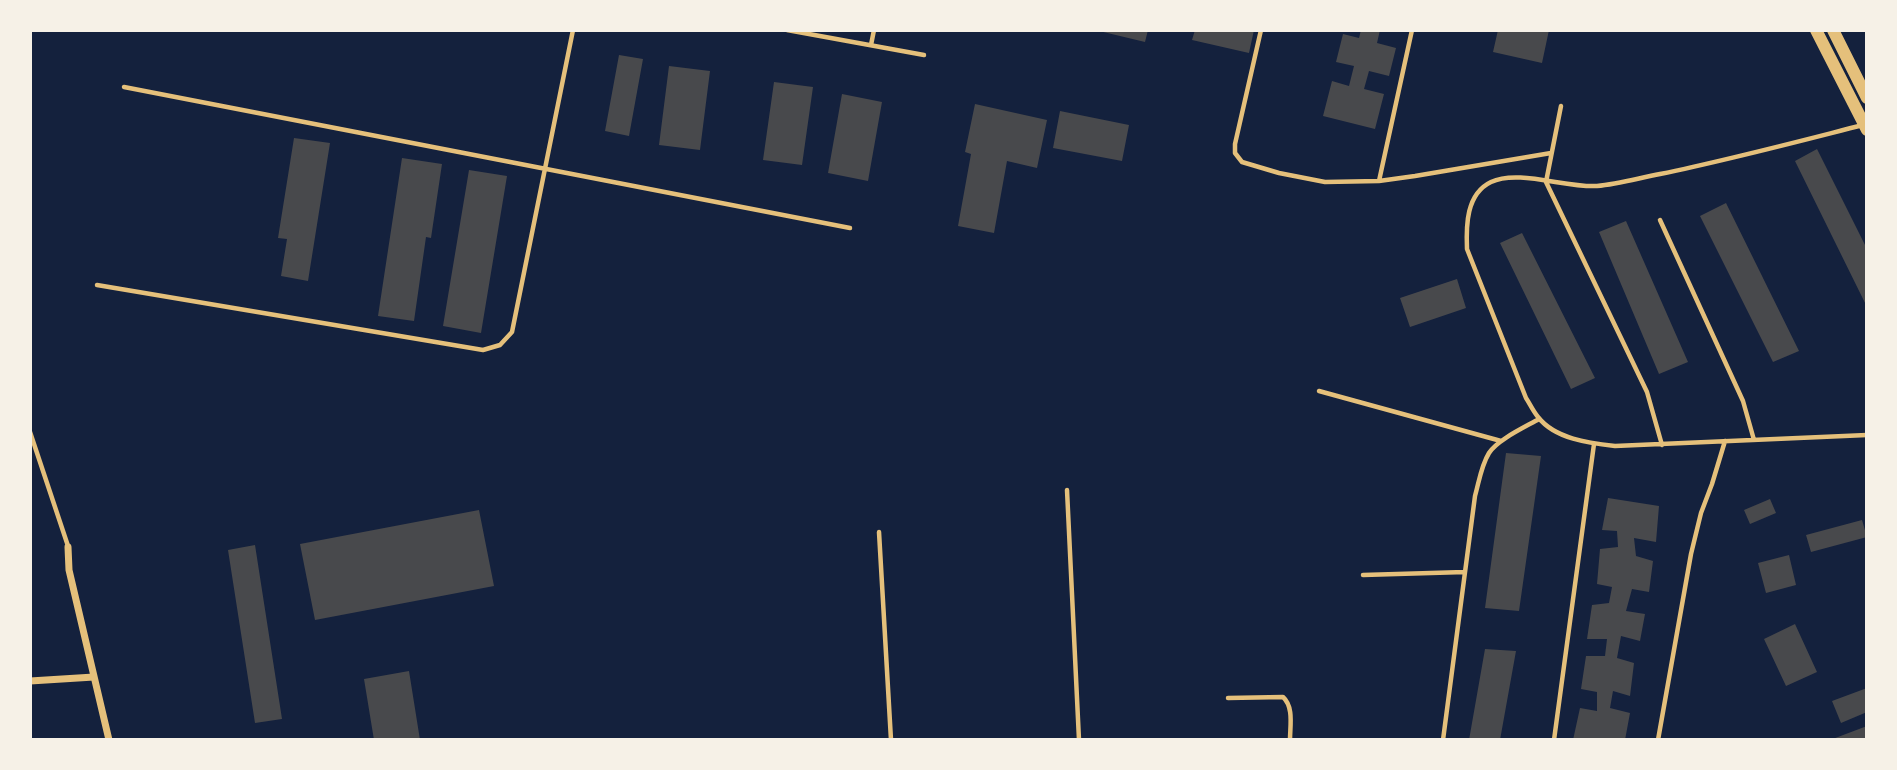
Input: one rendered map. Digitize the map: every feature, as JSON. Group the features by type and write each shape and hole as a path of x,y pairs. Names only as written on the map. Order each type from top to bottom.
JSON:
{"main road":[{"path":"1816,30 1866,127"},
{"path":"1833,30 1867,98"}],"street":[{"path":"68,547 69,570 109,740"},
{"path":"30,681 94,677"}],"lane":[{"path":"97,285 483,350 500,345 512,332 573,30"},
{"path":"787,30 924,55"},
{"path":"871,46 874,30"},
{"path":"1261,30 1235,144 1235,153 1242,162 1325,182 1379,181 1551,153"},
{"path":"1379,181 1412,30"},
{"path":"124,87 850,228"},
{"path":"1561,106 1546,182 1647,392 1662,445"},
{"path":"1866,127 1703,165 1596,186 1527,178 1489,183 1476,196 1469,211 1466,228 1467,249 1526,398 1538,419 1555,432 1594,444 1615,446 1867,435"},
{"path":"1660,220 1743,401 1755,440"},
{"path":"1319,391 1502,441"},
{"path":"1443,740 1475,496 1482,468 1490,451 1538,419"},
{"path":"30,432 68,547"},
{"path":"1658,740 1700,513 1713,484 1725,441"},
{"path":"1554,740 1594,444"},
{"path":"1067,490 1079,740"},
{"path":"878,532 891,740"},
{"path":"1363,576 1465,572"},
{"path":"1227,698 1283,697 1288,702 1291,717 1290,740"}],"building":[{"path":"1095,30 1148,30 1145,42"},
{"path":"1195,30 1254,30 1249,53 1192,40"},
{"path":"1361,30 1380,30 1377,43 1396,48 1389,76 1369,71 1364,89 1384,94 1375,129 1323,116 1332,81 1349,86 1354,66 1336,62 1343,34 1359,38"},
{"path":"1498,30 1549,30 1542,63 1493,52"},
{"path":"619,55 643,59 629,136 605,131"},
{"path":"669,66 710,71 700,150 659,145"},
{"path":"774,82 813,87 802,165 763,160"},
{"path":"842,94 882,102 868,181 828,173"},
{"path":"975,104 1047,120 1037,168 1007,161 994,233 958,226 971,154 965,152"},
{"path":"1060,111 1129,125 1122,161 1053,148"},
{"path":"294,138 330,143 308,281 281,276 287,239 278,238"},
{"path":"1817,149 1867,249 1867,307 1795,161"},
{"path":"402,158 442,164 431,238 426,237 414,321 378,316"},
{"path":"469,170 507,176 481,333 443,326"},
{"path":"1726,203 1799,351 1773,362 1700,216"},
{"path":"1626,221 1688,362 1659,374 1599,232"},
{"path":"1522,233 1595,378 1571,389 1500,243"},
{"path":"1457,279 1466,308 1410,327 1400,298"},
{"path":"1506,453 1541,456 1519,611 1485,608"},
{"path":"1608,498 1659,506 1656,542 1634,538 1636,556 1653,561 1649,592 1632,589 1626,611 1645,614 1640,641 1621,636 1617,658 1634,663 1630,696 1613,691 1610,708 1630,713 1625,740 1573,740 1580,708 1597,711 1597,692 1581,689 1586,656 1605,656 1607,639 1587,639 1592,605 1609,603 1612,587 1597,584 1600,549 1618,547 1617,531 1602,530"},
{"path":"1770,499 1776,513 1750,524 1744,510"},
{"path":"479,510 494,586 315,620 300,544"},
{"path":"1862,520 1867,537 1811,552 1806,535"},
{"path":"255,545 282,719 255,723 228,550"},
{"path":"1789,555 1796,585 1766,593 1758,563"},
{"path":"1795,624 1817,672 1786,686 1764,639"},
{"path":"1485,649 1516,651 1500,740 1469,740"},
{"path":"409,671 420,740 374,740 364,679"},
{"path":"1867,688 1867,712 1841,723 1832,701"},
{"path":"1867,726 1867,740 1830,740"}]}
